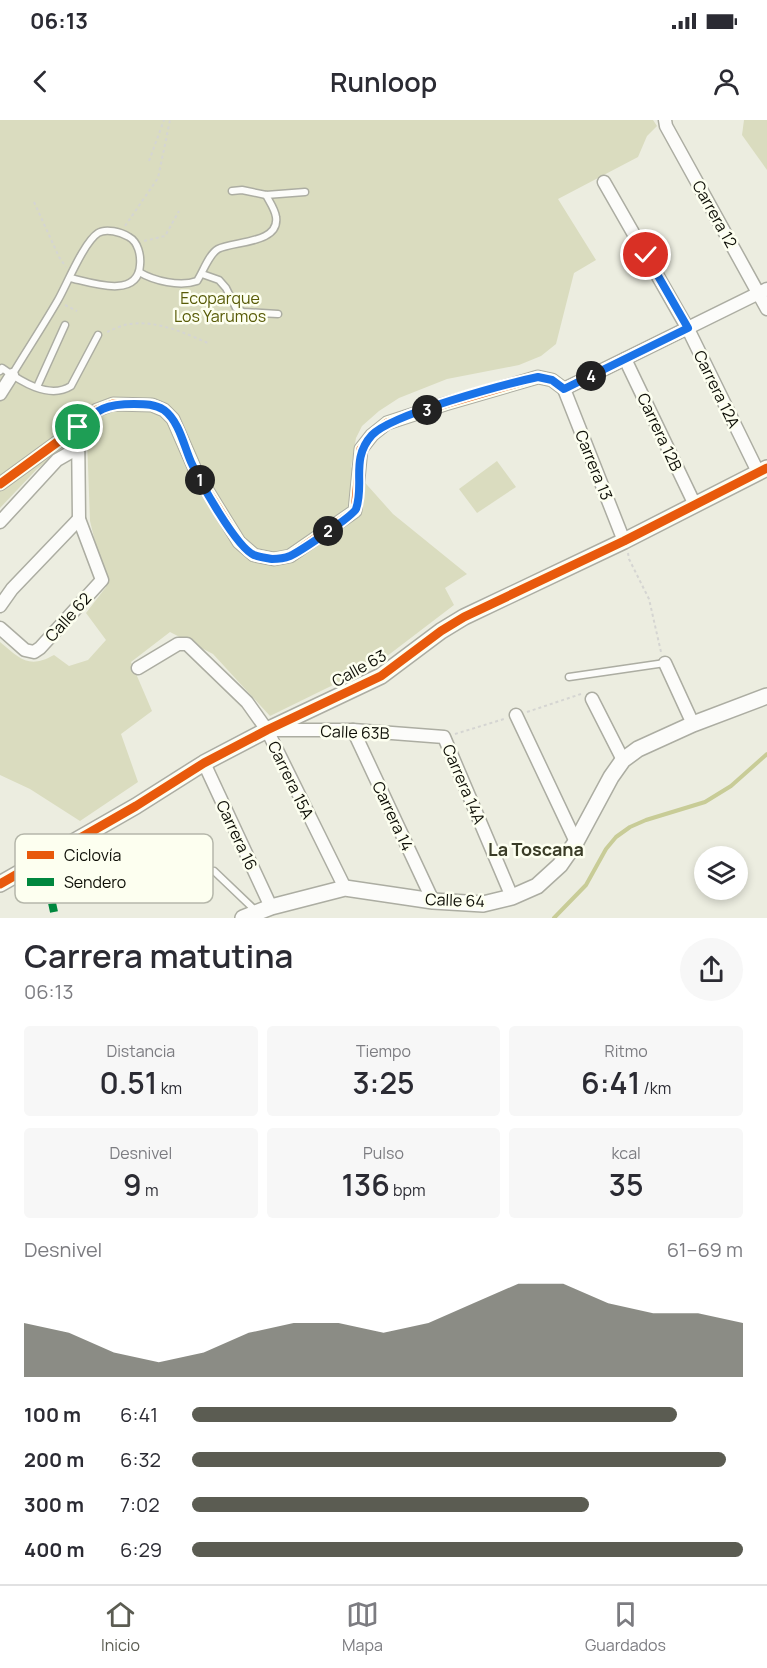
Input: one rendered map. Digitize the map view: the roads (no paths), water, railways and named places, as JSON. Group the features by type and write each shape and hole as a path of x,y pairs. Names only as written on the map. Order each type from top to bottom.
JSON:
{"street":[{"name":"Carrera 12","path":"665,120 666,126 763,291 767,309"},
{"name":"Carrera 12A","path":"604,182 688,328 762,470"},
{"path":"0,484 78,427 97,410 113,404 152,405 164,410 173,419 196,474 239,542 254,555 274,559 290,556 355,511 362,449 372,435 387,423 538,377 552,380 564,389 763,291"},
{"name":"Carrera 12B","path":"626,359 695,505"},
{"path":"0,394 6,373"},
{"name":"Carrera 13","path":"564,389 624,541"},
{"path":"0,606 6,589 79,519 78,427"},
{"path":"0,522 57,460 78,447"},
{"name":"Calle 63","path":"87,834 204,763 267,730 381,676 464,617 624,541 762,470"},
{"name":"Calle 62","path":"0,628 26,650 34,652 102,580 79,519"},
{"name":"Carrera 15A","path":"138,668 178,644 187,644 247,702 267,730 345,888"},
{"path":"665,663 693,724"},
{"name":"Calle 64","path":"257,913 345,888 433,901 483,904 512,897 537,886 560,865 576,842 610,777 623,760 638,748 767,696"},
{"path":"592,699 623,760"},
{"path":"516,716 576,842"},
{"name":"Calle 63B","path":"267,730 353,730 444,737"},
{"name":"Carrera 14","path":"353,730 433,901"},
{"name":"Carrera 14A","path":"444,737 512,897"},
{"name":"Carrera 16","path":"204,763 257,913"},
{"name":"Calle 63","path":"0,884 15,875"}],"lane":[{"path":"232,191 242,190 266,195 305,192"},
{"path":"139,272 152,279 186,283 197,280 219,248 243,244 267,235 273,228 276,216 266,195"},
{"path":"70,278 104,287 121,286 132,282 139,272 140,252 128,236 114,232 99,232 91,240 57,301 6,373 36,387 55,392 64,390 71,386 98,334"},
{"path":"202,274 219,280 226,288 236,308 243,312 278,314"},
{"path":"36,387 65,325"},
{"path":"569,676 665,663"},
{"path":"214,871 257,913"}],"waterway":[{"path":"554,918 586,885 606,849 616,837 646,820 705,802 731,786 767,754"}],"district":[{"name":"La Toscana","path":"536,850"}],"park label":[{"name":"Ecoparque Los Yarumos","path":"220,307"}]}
